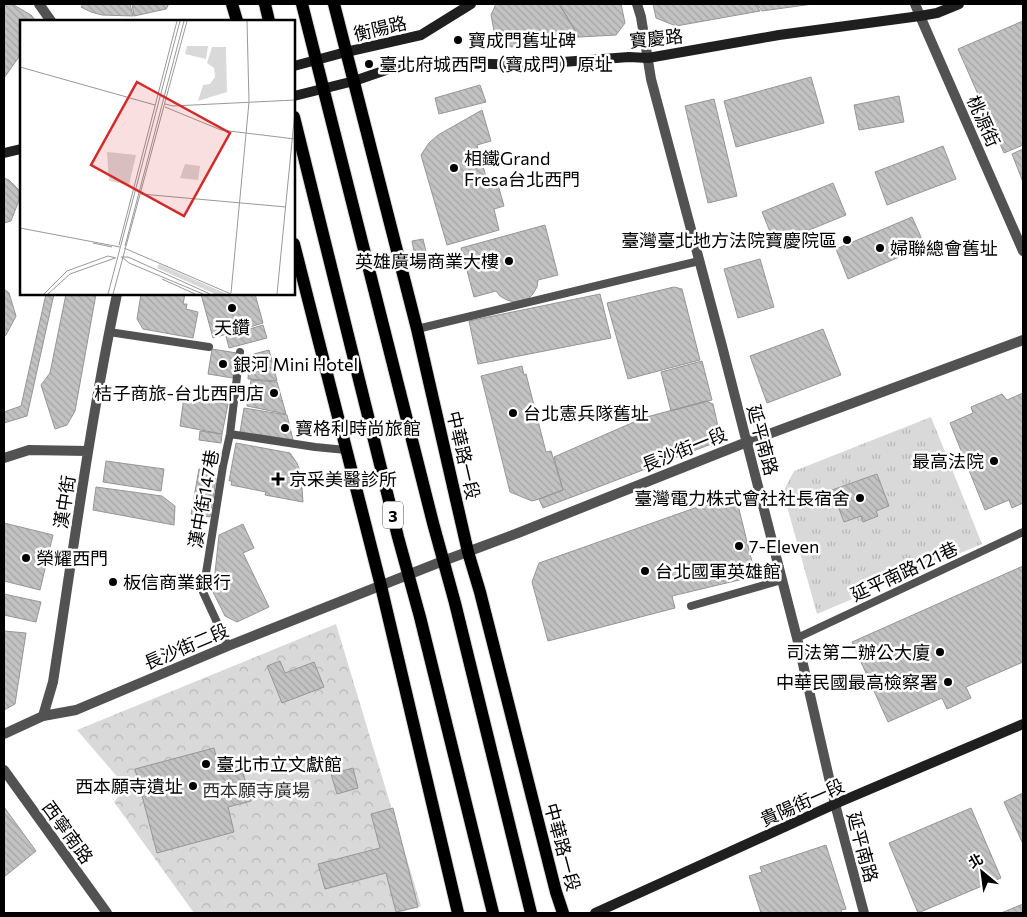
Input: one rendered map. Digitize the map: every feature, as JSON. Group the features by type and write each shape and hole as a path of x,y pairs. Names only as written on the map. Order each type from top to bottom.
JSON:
{"main road":[{"path":"232,4 237,20"},
{"path":"265,4 269,20"},
{"name":"3","path":"302,4 531,913"},
{"name":"中華路一段","path":"334,4 417,329 468,552 563,913"},
{"name":"3","path":"295,121 493,913"},
{"name":"3","path":"295,248 381,586 458,913"}],"street":[{"path":"39,4 50,20"},
{"name":"衡陽路","path":"295,66 421,35 471,4"},
{"name":"延平南路","path":"637,4 651,79 747,442 797,638 835,804 864,913"},
{"name":"桃源街","path":"916,4 1023,252"},
{"name":"寶慶路","path":"295,96 354,82 420,62 523,65 629,57 648,58 779,35 920,16 937,13 959,4"},
{"path":"4,153 20,149"},
{"name":"漢中街","path":"43,716 53,682 88,451 117,295"},
{"name":"長沙街一段","path":"409,575 747,442 1023,340"},
{"path":"4,458 29,450 88,451"},
{"name":"長沙街二段","path":"4,734 43,716 76,710 228,646 409,575"},
{"name":"貴陽街一段","path":"595,913 835,804 1023,724"},
{"name":"西寧南路","path":"4,770 107,913"}],"lane":[{"path":"417,329 699,261"},
{"path":"109,332 209,347"},
{"name":"漢中街147巷","path":"228,646 203,592 223,466 230,434 240,352"},
{"path":"230,434 346,450"},
{"name":"延平南路121巷","path":"797,638 1023,532"},
{"path":"691,606 782,580"}],"green space":[{"path":"931,417 982,544 817,614 783,492 794,471"},
{"name":"西本願寺廣場","path":"336,624 421,906 399,913 194,913 114,802 126,787 77,730"}],"building":[{"path":"4,4 12,4 31,15 35,20 20,20 20,55 4,78"},
{"path":"83,4 130,4 133,16 102,15 81,7"},
{"path":"132,4 169,4 166,9 134,16"},
{"path":"496,4 559,4 579,37 511,47 495,36 491,15"},
{"path":"559,4 621,4 625,23 616,35 579,37"},
{"path":"653,4 756,4 760,11 676,26 656,18"},
{"path":"757,4 813,4 762,11"},
{"path":"1023,21 1023,145 1004,153 958,49"},
{"path":"811,77 824,123 736,147 724,101"},
{"path":"480,85 486,102 439,114 435,98"},
{"path":"899,96 904,122 859,130 854,105"},
{"path":"714,99 737,196 708,203 685,106"},
{"name":"相鐵Grand Fresa台北西門","path":"482,110 491,141 477,145 488,184 497,181 504,206 494,209 499,230 447,245 421,155 429,143 438,135"},
{"path":"943,146 956,179 887,205 875,172"},
{"path":"1023,149 1023,182 1012,154"},
{"path":"4,178 9,180 18,189 20,198 11,221 4,223"},
{"path":"833,183 846,215 775,244 762,212"},
{"name":"婦聯總會舊址","path":"912,217 925,246 848,279 836,249"},
{"name":"英雄廣場商業大樓","path":"545,225 558,275 538,280 537,287 528,299 514,302 500,296 496,291 474,297 461,248"},
{"path":"423,239 428,260 416,262 412,241"},
{"path":"760,259 774,307 738,318 724,269"},
{"path":"674,287 682,289 700,360 628,379 607,303"},
{"path":"4,289 9,293 16,316 4,336"},
{"path":"600,294 611,338 478,364 469,321"},
{"path":"46,295 54,295 27,416 4,423 4,412 21,406"},
{"path":"66,295 96,295 75,411 67,425 55,429 41,385 50,373"},
{"path":"141,295 185,295 183,304 187,304 186,309 198,312 193,338 143,329 137,319"},
{"name":"天鑽","path":"201,295 255,295 263,323 213,338"},
{"path":"263,325 267,338 229,348 226,336"},
{"path":"823,329 841,375 767,403 750,356"},
{"name":"銀河 Mini Hotel","path":"212,349 237,353 233,378 208,374"},
{"path":"269,350 274,368 249,367 250,355"},
{"path":"702,361 712,400 671,411 661,372"},
{"name":"台北憲兵隊舊址","path":"522,366 524,375 526,374 546,452 551,451 563,490 532,501 510,492 481,376"},
{"path":"249,367 274,368 277,381 248,379"},
{"path":"251,380 277,382 286,414 247,406"},
{"name":"最高法院","path":"1023,393 1023,503 1012,508 1009,500 985,510 950,423 973,413 971,407 1002,394 1007,400"},
{"path":"184,397 228,404 222,434 180,426"},
{"path":"706,401 713,404 719,431 714,443 543,508 539,499 563,490 554,457 643,418"},
{"path":"244,408 287,415 293,440 240,432"},
{"path":"200,431 222,434 221,443 199,440"},
{"path":"236,443 290,453 297,463 301,474 303,502 265,495 266,492 231,485 232,481 229,481"},
{"path":"106,461 164,469 161,491 103,482"},
{"path":"199,469 211,471 216,479 210,517 191,514"},
{"name":"臺灣電力株式會社社長宿舍","path":"877,474 889,506 876,511 878,516 863,522 861,516 844,522 832,490"},
{"path":"96,487 162,496 175,506 174,525 93,510"},
{"name":"台北國軍英雄館","path":"726,497 737,501 756,578 739,580 672,596 675,608 548,641 532,582 539,563"},
{"name":"榮耀西門","path":"4,523 53,535 40,590 4,581"},
{"path":"243,524 254,548 243,553 269,607 237,622 225,616 213,592 219,535"},
{"name":"司法第二辦公大廈","path":"1023,566 1023,662 966,687 971,698 947,709 942,698 888,722 852,642"},
{"name":"榮耀西門","path":"4,594 41,602 36,622 4,615"},
{"path":"4,631 26,633 15,704 4,710"},
{"path":"280,661 285,673 314,662 324,687 282,703 267,666"},
{"name":"西本願寺遺址","path":"214,748 220,771 241,766 251,801 228,807 234,832 157,853 135,769"},
{"path":"353,768 358,788 337,794 331,774"},
{"path":"1023,793 1023,844 1004,802"},
{"path":"4,807 36,851 4,877"},
{"path":"393,808 418,907 396,912 386,873 325,889 318,864 380,848 371,814"},
{"path":"971,808 1001,878 918,913 889,843"},
{"path":"826,845 846,909 841,910 842,913 761,913 749,876 762,872 760,867"},
{"path":"1023,904 1023,913 1001,913"}],"place":[{"name":"寶成門舊址碑","path":"458,40"},
{"name":"臺北府城西門（寶成門）原址","path":"369,64"},
{"name":"相鐵Grand Fresa台北西門","path":"454,168"},
{"name":"臺灣臺北地方法院寶慶院區","path":"847,240"},
{"name":"婦聯總會舊址","path":"880,248"},
{"name":"英雄廣場商業大樓","path":"509,261"},
{"name":"天鑽","path":"232,308"},
{"name":"銀河 Mini Hotel","path":"223,364"},
{"name":"桔子商旅-台北西門店","path":"274,393"},
{"name":"台北憲兵隊舊址","path":"513,413"},
{"name":"寶格利時尚旅館","path":"285,428"},
{"name":"最高法院","path":"994,461"},
{"name":"京采美醫診所","path":"278,479"},
{"name":"臺灣電力株式會社社長宿舍","path":"860,498"},
{"name":"7-Eleven","path":"739,546"},
{"name":"榮耀西門","path":"26,558"},
{"name":"台北國軍英雄館","path":"645,571"},
{"name":"板信商業銀行","path":"113,582"},
{"name":"司法第二辦公大廈","path":"940,652"},
{"name":"中華民國最高檢察署","path":"948,682"},
{"name":"臺北市立文獻館","path":"206,764"},
{"name":"西本願寺遺址","path":"193,786"}]}
